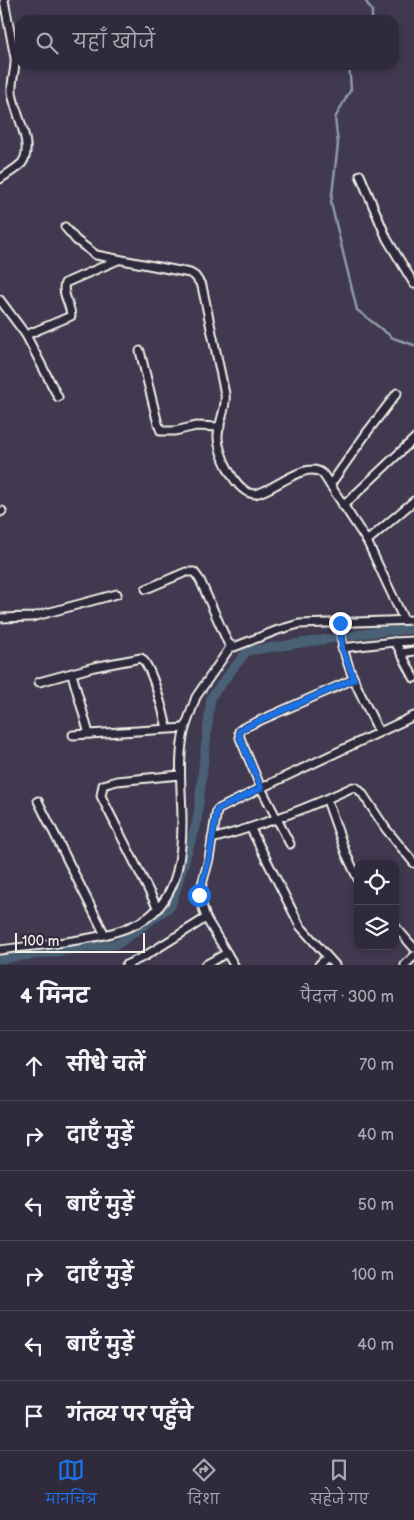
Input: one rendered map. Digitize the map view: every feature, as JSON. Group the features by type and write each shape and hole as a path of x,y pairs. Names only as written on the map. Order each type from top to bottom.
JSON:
{"street":[{"path":"4,0 15,58"},
{"path":"0,179 22,163 27,149 12,91 15,70"},
{"path":"360,175 380,225 414,284"},
{"path":"65,228 91,252 118,260 190,273 196,276 202,286 225,394 225,408 218,435 220,447 232,477 247,493 259,493 300,473 314,469 323,474 367,541 404,620"},
{"path":"26,335 71,316 64,289 65,283 118,260"},
{"path":"0,300 26,335 58,397"},
{"path":"140,351 161,431 169,432 196,426 220,427"},
{"path":"330,485 397,393"},
{"path":"343,506 414,438"},
{"path":"367,541 414,501"},
{"path":"146,589 186,572 194,572 200,580 222,631 231,646"},
{"path":"0,618 32,617 117,594"},
{"path":"231,646 237,646 299,624 340,626 414,620"},
{"path":"340,626 342,646 354,679 380,732"},
{"path":"342,646 414,641"},
{"path":"394,642 414,678"},
{"path":"0,950 104,935 126,929 148,918 158,909 178,872 182,823 180,776 182,742 185,728 196,696 231,646"},
{"path":"401,653 414,651"},
{"path":"39,682 94,667 141,658 146,664 161,703 167,728"},
{"path":"72,674 89,734"},
{"path":"290,844 261,788 239,732 243,728 354,679"},
{"path":"234,965 206,918 199,895 209,859 217,810 414,716"},
{"path":"73,735 185,728"},
{"path":"158,909 101,796 101,790 103,785 117,780 180,776"},
{"path":"212,839 250,828 327,800 353,787 358,788 386,829 414,863"},
{"path":"327,800 346,854 354,871"},
{"path":"38,801 104,935"},
{"path":"250,828 292,913 303,930 335,965"},
{"path":"126,965 145,956 206,918"},
{"path":"399,931 414,948"},
{"path":"205,965 227,953"},
{"path":"405,965 414,956"},
{"path":"319,965 327,957"}],"waterway":[{"path":"365,0 372,11 372,15"},
{"path":"349,70 351,89 335,118 338,144 331,203 357,310 393,338 414,345"},
{"path":"0,959 118,944 171,906 197,821 211,697 247,651 376,632 414,629"}],"route":[{"path":"199,895 209,859 217,810 261,788 239,732 243,728 354,679 342,648 340,623"}]}
